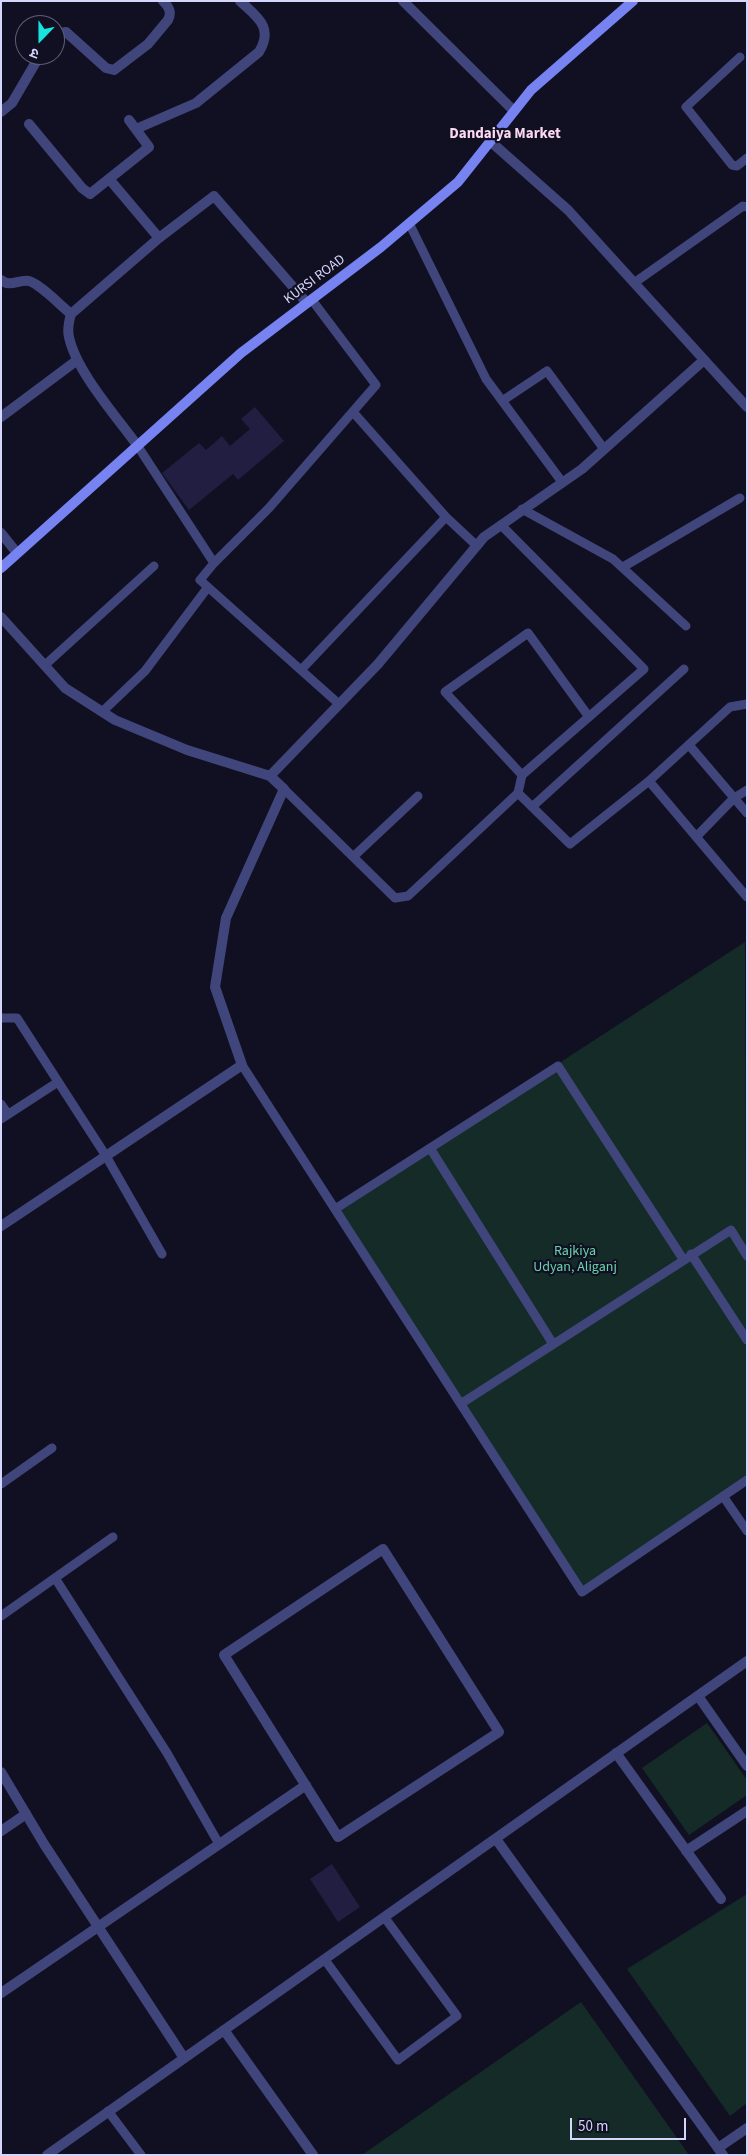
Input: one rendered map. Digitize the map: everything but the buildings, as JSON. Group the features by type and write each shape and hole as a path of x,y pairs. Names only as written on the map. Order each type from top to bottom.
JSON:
{"main road":[{"name":"KURSI ROAD","path":"1,568 241,353 409,223 458,182 531,90 633,1"}],"street":[{"path":"136,128 196,103 260,52 265,43 265,30 257,17 240,1"},
{"path":"403,1 514,110"},
{"path":"65,32 106,68 114,70 148,44 168,20 171,15 165,2"},
{"path":"1,112 12,104 34,65"},
{"path":"29,124 87,194 93,194 149,147 129,120"},
{"path":"490,141 568,210 704,360 745,401"},
{"path":"110,180 159,238"},
{"path":"138,445 76,361 68,335 71,314 159,238 214,196 309,301"},
{"path":"1,280 12,284 24,281 33,283 71,314"},
{"path":"270,776 378,664 484,537 582,469 704,360"},
{"path":"1,417 76,361"},
{"path":"1,534 17,554"},
{"path":"1,617 65,688 115,720 187,750 270,776 284,789 226,918 215,987 242,1065 1,1226"},
{"path":"383,1549 499,1732 338,1837 306,1785 224,1655 383,1549"},
{"path":"47,2155 747,1661"},
{"path":"698,1696 747,1766"},
{"path":"616,1753 721,1899"},
{"path":"1,1772 26,1814 184,2058"},
{"path":"1,1993 306,1785"},
{"path":"686,1851 747,1812"},
{"path":"1,1831 26,1814"},
{"path":"496,1839 720,2151 747,2128"},
{"path":"224,2030 312,2155"}],"lane":[{"path":"740,57 686,108 732,165 737,166 747,158"},
{"path":"634,283 744,206 747,207"},
{"path":"409,223 486,379 562,482"},
{"path":"309,301 376,385 269,508 214,563 200,580 339,704"},
{"path":"502,401 546,371 604,449"},
{"path":"353,412 446,517 476,546"},
{"path":"138,445 214,563"},
{"path":"622,567 740,498"},
{"path":"522,510 613,559 686,626"},
{"path":"300,670 446,517"},
{"path":"284,789 394,898 408,896 518,793 522,775 644,670 501,525"},
{"path":"45,665 154,566"},
{"path":"102,712 145,671 208,587"},
{"path":"522,775 445,692 528,632 589,717"},
{"path":"532,807 684,668"},
{"path":"518,793 570,844 649,781 730,708 747,704"},
{"path":"689,745 747,813"},
{"path":"649,781 745,892"},
{"path":"696,837 734,798 747,790"},
{"path":"353,857 418,796"},
{"path":"1,1018 17,1018 106,1156 162,1254"},
{"path":"242,1065 462,1403 582,1592 747,1480"},
{"path":"335,1209 558,1066 687,1257 747,1340"},
{"path":"1,1104 5,1116 58,1082"},
{"path":"430,1148 553,1344"},
{"path":"462,1403 731,1230 747,1256"},
{"path":"1,1484 52,1448"},
{"path":"723,1496 747,1531"},
{"path":"1,1616 113,1537"},
{"path":"55,1578 167,1753 219,1844"},
{"path":"325,1960 398,2060 457,2016 385,1918"},
{"path":"108,2111 141,2155"}],"green space":[{"name":"Rajkiya Udyan, Aliganj","path":"745,942 747,1480 582,1592 335,1209"},
{"path":"707,1723 747,1780 747,1795 689,1835 642,1768"},
{"path":"747,1894 747,2103 730,2116 627,1969"},
{"path":"581,2002 689,2155 362,2155"}],"district":[{"name":"Dandaiya Market","path":"505,135"}]}
